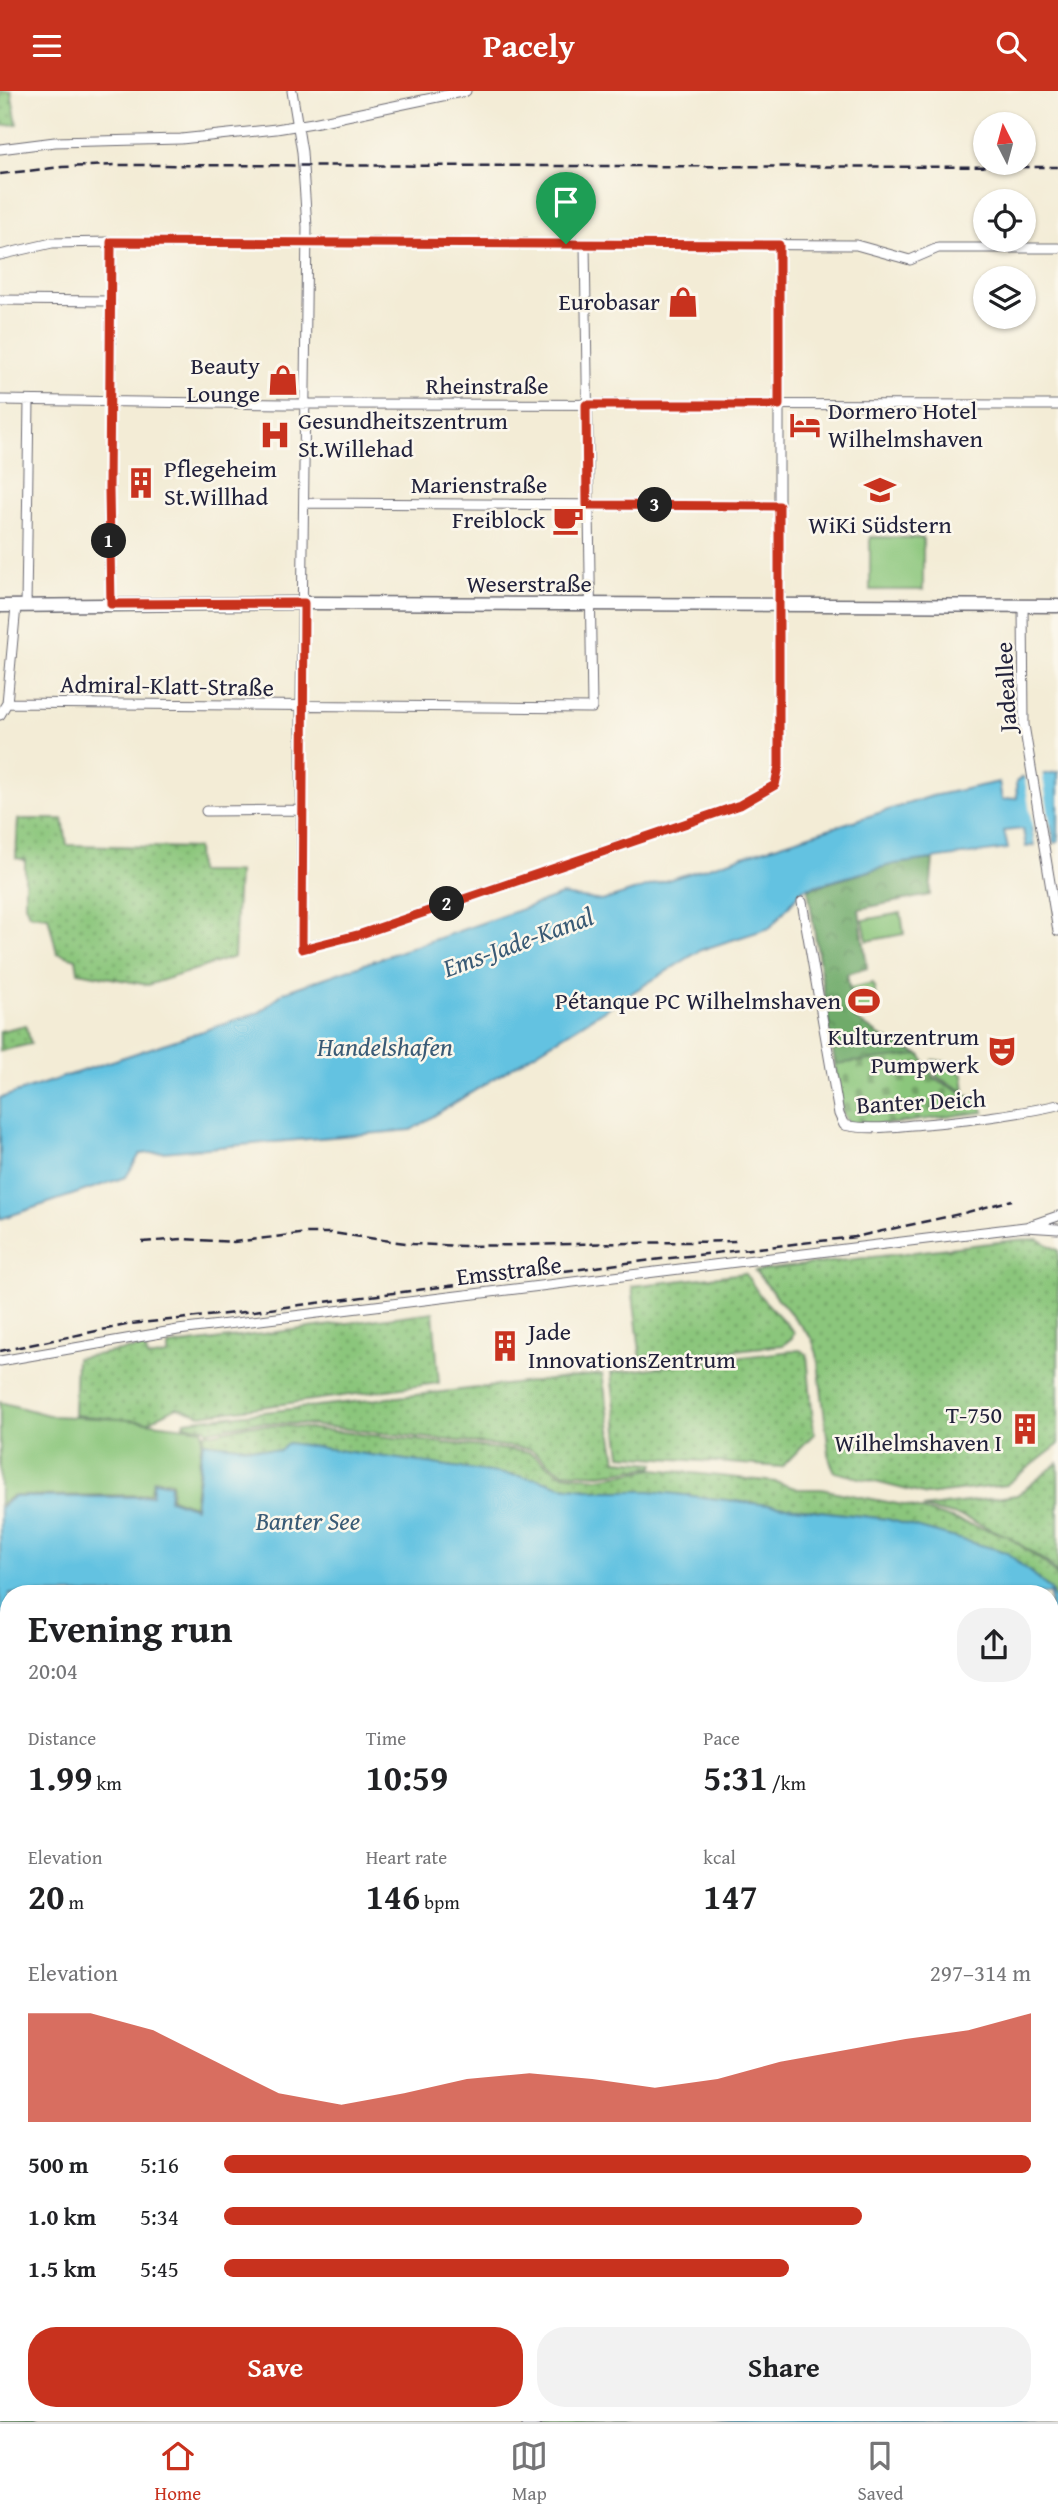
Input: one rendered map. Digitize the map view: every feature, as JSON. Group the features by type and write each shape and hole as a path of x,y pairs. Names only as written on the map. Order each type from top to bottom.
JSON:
{"street":[{"path":"292,91 303,165 306,242 302,949 361,934 740,805 775,785 779,766 779,245"},
{"path":"0,149 55,142 181,139 298,126 466,91"},
{"path":"111,242 111,604"},
{"path":"0,255 51,243 111,242 862,246 910,260 939,248 1058,248"},
{"path":"585,244 590,605"},
{"path":"0,300 111,301"},
{"name":"Rheinstraße","path":"0,400 306,404 1058,405"},
{"path":"0,715 7,703 21,606 29,401"},
{"name":"Marienstraße","path":"305,503 779,506"},
{"name":"Weserstraße","path":"0,606 304,603 1058,606"},
{"name":"Admiral-Klatt-Straße","path":"7,703 592,708 590,605"},
{"name":"Jadeallee","path":"1023,606 1024,725 1058,931"},
{"path":"206,811 302,810"},
{"name":"Banter Deich","path":"802,902 839,1114 845,1125 864,1129 960,1121 1058,1105"},
{"path":"1058,1217 1058,1229"},
{"name":"Emsstraße","path":"0,1360 167,1332 1025,1227 1058,1217"},
{"name":"Emsstraße","path":"1025,1227 1058,1229"}],"green space":[{"path":"0,91 11,91 17,124 0,126"},
{"path":"870,537 923,538 923,590 870,590"},
{"path":"18,819 63,819 67,845 197,848 198,872 238,872 234,957 148,985 78,972 76,959 57,953 48,916 29,914 25,904 25,860 16,858"},
{"path":"933,859 930,895 859,909 867,968 847,974 854,1018 880,1036 920,1055 935,1079 980,1102 984,1112 842,1111 808,889 894,864"},
{"path":"901,913 904,934 867,941 863,920"},
{"name":"Pétanque PC Wilhelmshaven","path":"873,983 879,1013 856,1018 850,988"},
{"path":"26,1025 31,1044 0,1051 0,1031"},
{"path":"920,1055 935,1079 980,1102 984,1112 866,1127 848,1123 842,1111 835,1064"},
{"path":"933,1060 947,1062 963,1075 965,1092 937,1077"},
{"path":"1038,1239 1058,1250 1058,1445 1006,1485 927,1495 835,1472 830,1461 817,1354 812,1339 755,1271"},
{"path":"745,1273 761,1297 794,1332 792,1338 783,1345 641,1360 632,1286"},
{"path":"433,1312 439,1383 201,1415 177,1407 148,1422 74,1415 76,1358 145,1347 148,1358 168,1355 168,1346"},
{"path":"800,1350 807,1354 814,1434 782,1467 621,1455 611,1373"},
{"path":"602,1374 616,1460 655,1463 654,1467 599,1474 562,1472 530,1449 300,1424 252,1422 207,1431 206,1428 184,1425 185,1421"},
{"path":"0,1402 52,1416 120,1419 203,1429 194,1506 171,1498 172,1482 154,1479 150,1493 140,1495 12,1496 0,1505"},
{"path":"249,1425 286,1426 529,1452 561,1474 598,1478 654,1469 776,1482 798,1489 821,1489 908,1506 1005,1535 965,1518 923,1508 1017,1495 1058,1463 1058,1574 1049,1564 1006,1535 1046,1564 1058,1577 1058,1585 1041,1585 887,1519 650,1491 603,1491 561,1486 538,1479 288,1443 280,1451 203,1442 204,1433"},
{"path":"36,2421 37,2422 0,2422"},
{"path":"542,2421 675,2421 673,2422"}],"water":[{"name":"Handelshafen","path":"1058,772 1058,842 1054,843 1051,825 1032,827 1035,845 1026,847 1023,829 1004,831 1008,849 894,864 803,889 770,928 701,950 411,1130 140,1154 126,1177 0,1219 0,1098 260,1012 284,992 562,895 602,901 932,796 999,782 1002,800 1017,798 1016,782 1021,778"},
{"name":"Banter See","path":"203,1442 280,1451 288,1443 538,1479 561,1486 603,1491 650,1491 887,1519 1006,1552 1045,1585 0,1585 0,1508 13,1497 139,1497 152,1495 154,1481 170,1484 169,1499 195,1508"},
{"path":"714,2421 1058,2421 1058,2422"}],"pier":[{"path":"1042,770 1053,843 1051,844 1048,829 1036,830 1038,845 1035,846 1024,774"}],"railway":[{"path":"0,174 62,167 115,165 1058,167"},
{"path":"0,1351 131,1324 855,1237 1012,1200"},
{"path":"142,1242 182,1239 234,1242 307,1233 332,1233 413,1244 464,1246 740,1241"}],"place":[{"name":"Eurobasar","path":"683,302"},
{"name":"Beauty Lounge","path":"283,380"},
{"name":"Dormero Hotel Wilhelmshaven","path":"805,425"},
{"name":"Gesundheitszentrum St.Willehad","path":"275,435"},
{"name":"Pflegeheim St.Willhad","path":"141,483"},
{"name":"WiKi Südstern","path":"880,490"},
{"name":"Freiblock","path":"568,520"},
{"name":"Pétanque PC Wilhelmshaven","path":"864,1001"},
{"name":"Kulturzentrum Pumpwerk","path":"1002,1051"},
{"name":"Jade InnovationsZentrum","path":"505,1346"},
{"name":"T-750 Wilhelmshaven I","path":"1025,1429"}],"route":[{"path":"111,242 566,244 779,245 779,405 586,405 587,505 779,506 779,766 775,785 740,805 361,934 302,949 304,603 111,604 111,242"}],"water label":[{"name":"Ems-Jade-Kanal","path":"518,942"}]}
